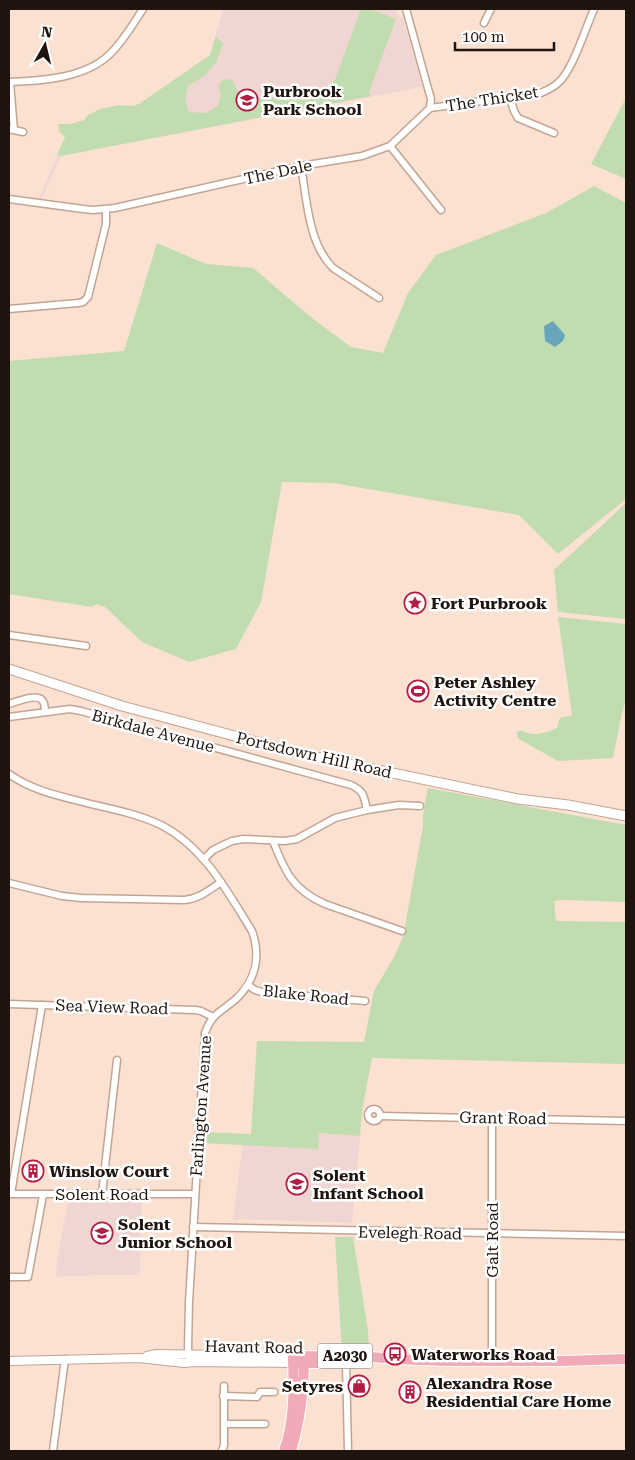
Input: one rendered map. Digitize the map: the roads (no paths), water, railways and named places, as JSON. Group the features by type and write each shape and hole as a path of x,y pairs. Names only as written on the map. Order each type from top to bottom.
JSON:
{"main road":[{"name":"Portsdown Hill Road","path":"9,669 122,706 306,755 518,799 568,805 626,816"},
{"name":"Havant Road","path":"298,1359 370,1356 397,1360"},
{"name":"Havant Road","path":"298,1359 372,1363 397,1360 571,1361 626,1359"},
{"name":"A2030","path":"284,1451 292,1419 298,1359"},
{"name":"A2030","path":"291,1451 301,1405 298,1359"}],"street":[{"path":"23,132 11,129 9,82 54,78 94,66 112,52 143,9"},
{"path":"406,9 431,99 430,108"},
{"path":"484,23 491,9"},
{"name":"The Thicket","path":"430,108 510,98 540,93 550,89 567,73 594,9"},
{"path":"510,98 518,118 554,133"},
{"name":"The Dale","path":"9,199 83,209 106,210 301,166 362,156 390,146 430,108"},
{"path":"390,146 441,210"},
{"path":"301,166 313,234 320,251 333,268 379,298"},
{"path":"9,309 78,303 86,300 106,224 106,210"},
{"path":"9,634 86,646"},
{"path":"9,704 37,697 43,701 46,712"},
{"name":"Birkdale Avenue","path":"9,717 70,709 81,711 351,784 360,789 364,794 367,810"},
{"name":"Farlington Avenue","path":"9,774 24,784 41,790 136,815 160,825 182,838 204,859 221,882 252,931 255,939 258,957 248,985 234,1000 213,1017 205,1033 193,1227 191,1358"},
{"path":"204,859 213,850 232,840 285,841 298,839 335,818 399,804 420,806"},
{"path":"273,841 290,877 301,891 325,904 402,931"},
{"path":"9,884 62,896 81,898 184,900 199,897 221,882"},
{"path":"394,928 397,920"},
{"name":"Blake Road","path":"248,985 262,992 365,1001"},
{"name":"Sea View Road","path":"9,1004 195,1010 213,1017"},
{"path":"10,1194 42,1005"},
{"path":"102,1194 117,1060"},
{"name":"Grant Road","path":"380,1116 626,1121"},
{"name":"Galt Road","path":"492,1118 492,1361"},
{"name":"Solent Road","path":"10,1194 195,1194"},
{"path":"9,1277 28,1277 43,1194"},
{"name":"Evelegh Road","path":"193,1227 626,1236"},
{"name":"Havant Road","path":"9,1361 140,1358 185,1363 191,1358 298,1359"},
{"path":"53,1451 65,1359"},
{"path":"346,1363 348,1451"},
{"path":"222,1451 224,1445 224,1386"},
{"path":"223,1396 257,1397 260,1392 274,1392"},
{"path":"224,1424 265,1424"}],"water":[{"path":"553,321 565,335 563,341 555,347 545,341 544,326"}],"place":[{"name":"Purbrook Park School","path":"247,100"},
{"name":"Fort Purbrook","path":"415,603"},
{"name":"Peter Ashley Activity Centre","path":"418,691"},
{"name":"Winslow Court","path":"33,1171"},
{"name":"Solent Infant School","path":"297,1184"},
{"name":"Solent Junior School","path":"102,1233"},
{"name":"Waterworks Road","path":"395,1354"},
{"name":"Setyres","path":"359,1386"},
{"name":"Alexandra Rose Residential Care Home","path":"410,1392"}]}
